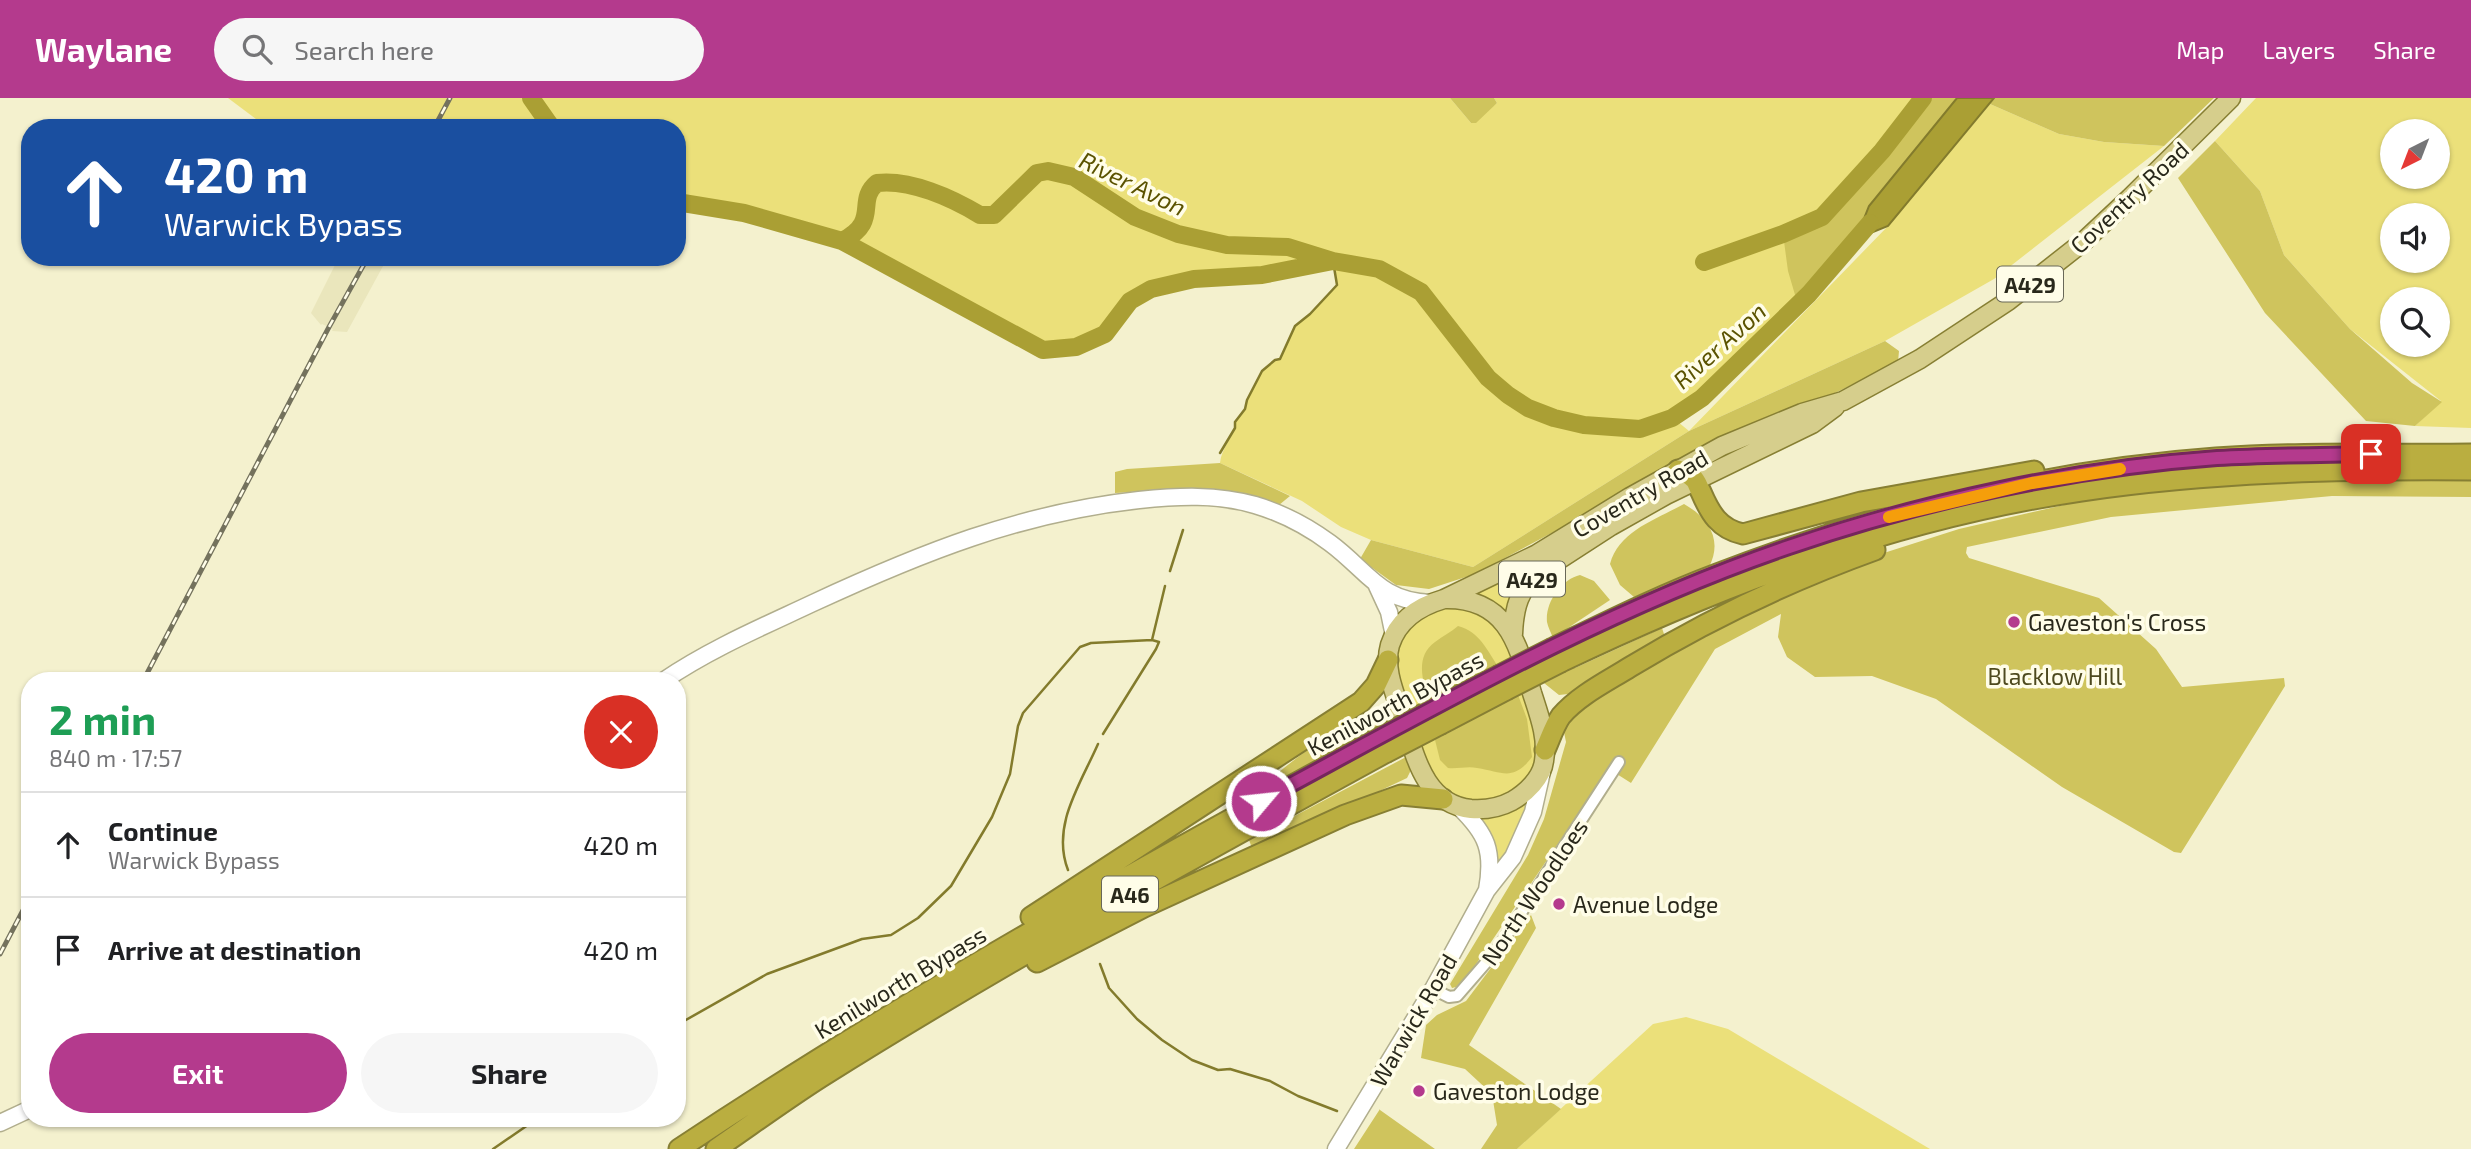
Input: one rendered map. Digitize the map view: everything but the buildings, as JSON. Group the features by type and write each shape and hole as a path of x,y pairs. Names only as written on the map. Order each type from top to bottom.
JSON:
{"highway":[{"name":"A46","path":"1686,475 1719,523 1731,531 1743,534 1861,502 1993,477 2112,461 2152,458 2471,454"},
{"name":"Kenilworth Bypass","path":"716,1149 819,1078 1381,746 1662,597 1790,547 1898,514 2032,483 2216,458"},
{"name":"A46","path":"2027,501 2079,491 2213,475 2471,470"},
{"name":"Kenilworth Bypass","path":"1557,655 1761,575 1869,539 2027,501"},
{"path":"1545,750 1559,719 1574,705 1629,668 1707,622 1826,568 1897,542 2027,501"},
{"path":"735,1112 1361,702 1376,685 1388,660"},
{"name":"Kenilworth Bypass","path":"679,1149 735,1112 1049,921 1261,801 1381,746"},
{"path":"880,1042 1143,907 1345,815 1408,794 1451,803"}],"main road":[{"name":"Coventry Road","path":"1513,634 1517,602 1525,586 1535,576 1686,475 1722,446 1802,413 1843,401 1920,359 2000,306 2049,270 2120,208 2231,98"},
{"name":"Coventry Road","path":"1438,601 1537,554 1630,497 1686,475"},
{"path":"676,672 754,630 922,554 1009,525 1072,510 1122,502 1207,497 1228,499 1256,505 1294,520 1328,541 1377,586 1407,601 1461,599 1483,606 1499,617 1513,634 1541,724 1545,750 1542,770 1526,791 1506,804 1482,809 1451,803 1420,771 1394,690 1388,660 1394,636 1411,615 1438,601"},
{"path":"1377,586 1389,612 1394,636"},
{"name":"Warwick Road","path":"1336,1149 1433,989 1487,890 1513,858 1533,812 1542,770"},
{"name":"Warwick Road","path":"1451,803 1479,829 1488,845 1491,868 1487,890"},
{"path":"0,1123 21,1113"}],"street":[{"name":"North Woodloes","path":"1433,989 1448,997 1457,996 1488,963 1619,762"}],"shaded area":[{"path":"228,98 1450,98 1471,123 1497,103 1494,98 1923,98 1882,151 1822,217 1783,234 1798,305 1702,398 1672,417 1689,431 1473,567 1371,540 1341,527 1302,501 1220,463 1235,422 1245,409 1262,371 1280,359 1295,326 1337,286 1333,261 1262,275 1194,279 1151,289 1130,301 1105,334 1076,347 1043,350 842,241 744,213 686,203 686,119 256,119"},
{"path":"1957,98 1994,98 1888,226 1856,239 1869,206"},
{"path":"2256,98 2471,98 2471,428 2415,426 2441,401 2385,357 2450,357 2450,287 2380,287 2380,353 2350,329 2284,255 2260,191 2215,141"},
{"path":"1990,104 2059,134 2104,142 2164,146 1994,279 1885,341 1689,431 1888,226"},
{"path":"334,266 383,266 347,332 332,331 333,329 321,325 311,313"},
{"path":"1574,545 1509,619 1466,595"},
{"path":"1451,605 1486,613 1509,640 1538,742 1533,768 1524,782 1500,798 1472,801 1444,791 1432,782 1393,671 1400,637 1418,616"},
{"path":"1530,796 1518,830 1498,871 1475,816"},
{"path":"1686,1017 1728,1029 1930,1149 1517,1149 1653,1024"}],"green space":[{"path":"1450,98 1494,98 1497,103 1476,123 1471,123"},
{"path":"1923,98 1957,98 1869,206 1856,239 1798,305 1788,271 1783,234 1822,217 1882,151"},
{"path":"1994,98 2214,98 2164,146 2104,142 2059,134 1990,104"},
{"path":"2215,141 2260,191 2284,255 2350,329 2380,357 2412,383 2442,402 2415,426 2366,421 2265,313 2178,178"},
{"path":"1885,341 1899,351 1898,362 1576,520 1475,574 1429,589 1396,585 1360,559 1371,540 1473,567 1689,431"},
{"path":"1220,463 1290,496 1279,505 1217,491 1115,493 1115,472"},
{"name":"Blacklow Hill","path":"2360,476 2471,478 2471,497 2332,496 2111,517 1967,547 1969,558 2099,598 2156,649 2182,687 2284,678 2285,686 2181,853 2174,852 2062,787 1936,699 1872,676 1815,677 1787,657 1778,637 1781,614 1715,649 1631,783 1609,769 1472,970 1452,988 1450,984 1528,855 1544,819 1566,742 1563,727 1581,707 1701,632 1865,559 1959,529 2090,499 2225,483"},
{"path":"1684,504 1707,523 1711,531 1715,548 1709,567 1634,597 1620,585 1610,564 1615,553 1630,535 1650,521"},
{"path":"1580,575 1594,581 1610,600 1553,638 1547,622 1552,599 1561,586"},
{"path":"1458,626 1477,637 1499,668 1430,703 1422,671 1424,655 1435,642"},
{"path":"1662,628 1666,640 1577,693 1559,695 1544,683 1564,668 1575,668"},
{"path":"1518,695 1527,719 1532,757 1519,770 1501,773 1474,767 1448,768 1440,760 1435,740"},
{"path":"1384,714 1394,723 1261,795 1259,789 1318,743 1352,723"},
{"path":"1408,756 1412,768 1407,778 1297,830 1252,848 1249,840"},
{"path":"1531,915 1536,928 1469,1045 1561,1109 1517,1149 1481,1149 1497,1125 1492,1094 1465,1069 1421,1058 1426,1025 1437,1015 1466,1001"},
{"path":"1380,1110 1435,1149 1354,1149"}],"waterway":[{"name":"River Avon","path":"531,98 546,119"},
{"path":"1704,262 1822,217 1882,151 1923,98"},
{"name":"River Avon","path":"842,241 861,226 868,197 877,183 917,187 944,196 980,215 994,215 1037,173 1048,171 1074,177 1135,217 1178,234 1227,245 1288,247 1333,261 1379,269 1421,292 1488,378 1528,408 1584,425 1640,429 1672,418 1702,398 1809,294 1870,223"},
{"name":"River Avon","path":"686,203 744,213 842,241 1043,350 1076,347 1105,334 1130,301 1151,289 1194,279 1262,275 1333,261"},
{"path":"1220,453 1235,428 1235,422 1245,409 1262,371 1280,359 1295,326 1337,285 1333,261"},
{"path":"1170,571 1183,530"},
{"path":"1103,734 1159,642 1152,640 1165,586"},
{"path":"686,1020 767,974 862,939 891,935 918,918 951,886 992,817 1010,774 1018,726 1023,713 1080,647 1091,643 1152,640"},
{"path":"1068,870 1064,854 1065,822 1076,790 1098,744"},
{"path":"1100,964 1109,988 1137,1019 1192,1060 1218,1070 1230,1069 1270,1081 1298,1096 1337,1111"},
{"path":"493,1149 525,1127"}],"railway":[{"path":"439,119 450,98"},
{"path":"148,672 363,266"},
{"path":"0,954 21,914"}],"slow traffic":[{"path":"1889,517 2032,483 2120,469"}],"place":[{"name":"Gaveston's Cross","path":"2014,622"},
{"name":"Avenue Lodge","path":"1559,904"},
{"name":"Gaveston Lodge","path":"1419,1091"}],"route":[{"path":"1261,801 1463,694 1641,606 1715,574 1831,534 1953,500 2032,483 2122,469 2216,458 2371,454"}]}
